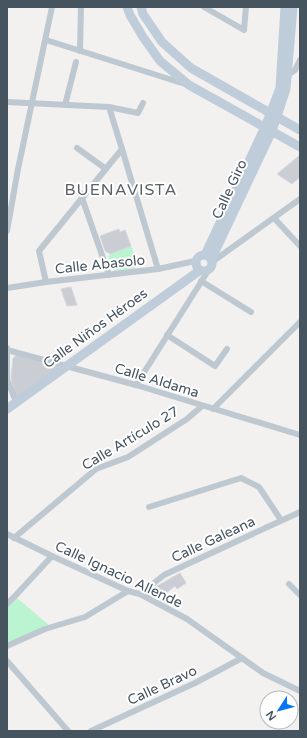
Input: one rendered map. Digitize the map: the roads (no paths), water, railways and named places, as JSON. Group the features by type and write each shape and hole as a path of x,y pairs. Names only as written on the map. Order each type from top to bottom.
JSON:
{"street":[{"path":"7,230 52,7"},
{"path":"80,51 81,7"},
{"path":"127,7 143,37 160,61 189,85 300,147"},
{"path":"141,7 143,14 162,42 191,68 300,130"},
{"path":"208,8 244,30 246,7"},
{"path":"283,78 285,7"},
{"path":"283,78 293,7"},
{"path":"46,40 189,85"},
{"path":"283,78 295,70 300,60"},
{"path":"65,105 76,62"},
{"name":"Calle Giro","path":"209,259 286,89 283,78"},
{"path":"7,102 109,107 138,113 143,103"},
{"path":"109,107 158,269"},
{"path":"77,148 106,168"},
{"path":"46,282 39,251 122,149"},
{"path":"69,186 83,196 109,275"},
{"path":"209,259 274,218 300,199"},
{"path":"274,218 300,246"},
{"path":"136,385 201,281 204,271 211,267 209,259 203,255 198,257 195,261 196,266 204,271"},
{"name":"Calle Abasolo","path":"7,288 158,269 195,261"},
{"name":"Calle Niños Héroes","path":"7,409 66,366 204,271"},
{"path":"201,281 251,312"},
{"path":"213,409 300,322"},
{"path":"167,335 215,366 227,349"},
{"path":"7,349 7,379 16,402"},
{"name":"Calle Aldama","path":"7,349 136,385 297,434"},
{"name":"Calle Artículo 27","path":"14,538 96,470 128,457 187,419 202,406"},
{"path":"297,434 300,428"},
{"path":"149,507 241,478 259,487 281,520"},
{"name":"Calle Galeana","path":"140,594 164,575 300,512"},
{"name":"Calle Ignacio Allende","path":"7,534 128,591 140,594 187,619 263,673 300,691"},
{"path":"7,604 52,556"},
{"path":"288,584 300,595"},
{"path":"7,646 45,629 85,617 128,591"},
{"name":"Calle Bravo","path":"91,731 195,683 242,658"},
{"path":"7,661 68,731"}],"district":[{"name":"BUENAVISTA","path":"121,189"}]}
